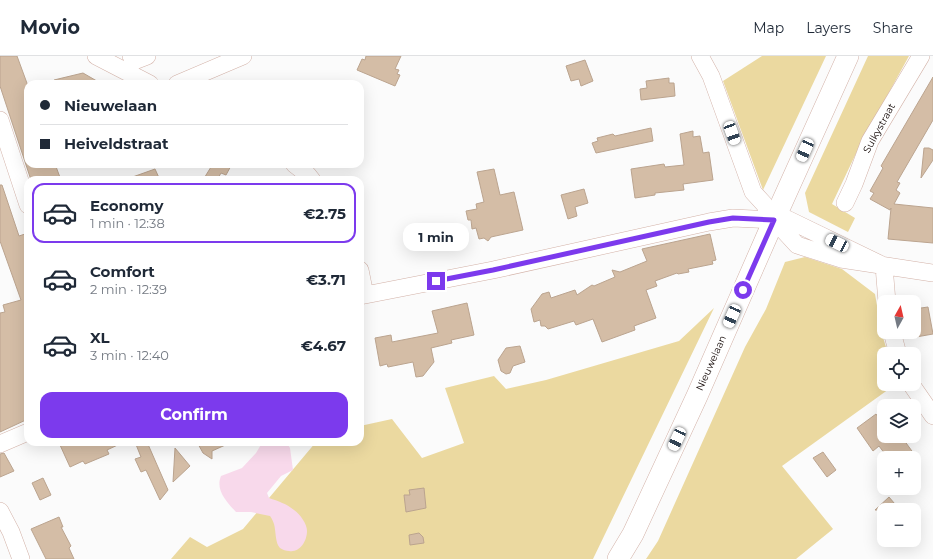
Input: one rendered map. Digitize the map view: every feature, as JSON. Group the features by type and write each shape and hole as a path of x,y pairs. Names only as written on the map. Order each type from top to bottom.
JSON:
{"main road":[{"name":"Nieuwelaan","path":"618,559 633,534 703,382 848,56"}],"street":[{"path":"96,56 142,80"},
{"path":"131,56 134,61 147,56"},
{"path":"184,80 223,60 244,56"},
{"path":"700,56 711,76 753,192 764,204 774,220 796,245 841,259 933,273"},
{"name":"Sulkystraat","path":"845,203 854,184 870,141 921,56"},
{"path":"0,120 24,193"},
{"path":"299,168 309,176"},
{"path":"364,296 493,270 709,222 733,218 774,220"},
{"path":"884,266 887,295"},
{"path":"916,391 933,416"},
{"path":"0,444 24,434"},
{"path":"0,510 11,532 21,559"}],"shaded area":[{"path":"762,56 826,56 763,190 723,81"},
{"path":"868,56 909,56 860,145 832,204 855,218 848,232 809,212 805,193"},
{"path":"805,257 842,269 875,294 877,305 877,339 884,339 886,347 877,347 877,391 886,391 782,466 833,529 796,559 646,559 658,541 745,347 766,309 785,262"},
{"path":"714,308 593,559 171,559 190,537 207,547 243,529 313,446 364,446 364,425 392,419 422,458 464,443 445,388 494,376 506,389 546,380 679,341"},
{"path":"260,446 289,446 290,448 293,470 281,476 267,493 269,498 285,504 303,519 306,525 307,535 302,546 296,550 288,551 278,546 274,524 270,516 251,512 236,512 223,496 220,486 221,476 242,468 256,453"}],"building":[{"path":"0,56 17,56 26,80 24,80 24,159 0,86"},
{"path":"366,56 401,56 395,69 399,70 397,74 400,75 395,86 357,70 362,59 365,60"},
{"path":"585,60 593,81 581,86 579,79 571,81 566,66"},
{"path":"83,73 95,80 54,80"},
{"path":"933,77 933,120 897,182 900,183 896,190 900,193 894,204 933,208 933,243 888,239 891,208 890,210 870,199 874,193 870,191 883,168 881,166"},
{"path":"669,78 669,83 674,83 675,96 641,100 640,89 647,88 646,81"},
{"path":"651,128 653,141 596,153 592,143 598,141 597,138 613,134 615,136"},
{"path":"693,131 693,137 700,136 703,153 709,152 713,180 683,184 684,190 655,193 655,195 635,198 631,169 664,164 665,167 684,165 680,134"},
{"path":"924,148 933,150 933,160 921,178"},
{"path":"27,168 56,168 60,176 30,176"},
{"path":"210,168 230,168 226,175 221,173 219,176 205,176"},
{"path":"155,169 158,176 135,176"},
{"path":"494,169 500,195 514,192 523,230 491,237 488,241 484,238 479,239 476,228 472,229 471,220 468,220 466,211 477,209 476,204 484,202 477,172"},
{"path":"0,185 2,185 19,236 24,234 24,421 0,432 0,313 5,312 3,305 21,300 0,241"},
{"path":"584,189 588,203 575,207 577,216 568,219 561,195"},
{"path":"710,234 716,260 712,261 713,264 688,269 689,272 677,273 655,281 657,286 646,290 656,318 634,326 635,330 602,342 593,319 576,325 574,321 548,329 545,326 541,326 540,320 534,322 531,309 542,294 549,292 551,298 575,290 577,295 592,285 594,286 615,277 612,270 620,272 647,261 642,249"},
{"path":"467,303 474,335 451,340 452,343 431,348 434,362 423,376 416,377 413,362 388,367 387,364 380,366 375,338 391,335 392,342 438,333 432,311"},
{"path":"928,307 933,334 921,336 921,308"},
{"path":"520,346 525,362 513,366 510,373 506,374 501,371 498,360 506,348"},
{"path":"876,414 877,443 906,443 912,451 883,451 879,446 873,451 857,428"},
{"path":"60,446 116,446 107,450 109,454 85,464 83,461 70,467"},
{"path":"137,446 149,446 168,490 160,500 146,470 141,472 135,459 141,457"},
{"path":"199,446 223,446 212,451 212,459 203,453"},
{"path":"175,448 190,466 173,482"},
{"path":"823,452 836,470 827,477 813,458"},
{"path":"4,453 14,471 0,477 0,454"},
{"path":"43,478 51,495 40,500 32,483"},
{"path":"424,488 426,508 406,512 404,495 410,495 409,490"},
{"path":"889,497 894,503 883,503"},
{"path":"59,517 63,527 61,527 71,546 69,548 74,559 46,559 31,529"},
{"path":"419,533 423,537 424,543 410,545 409,535"}],"route":[{"path":"436,281 493,270 662,231 723,219 774,220 743,290"}]}
